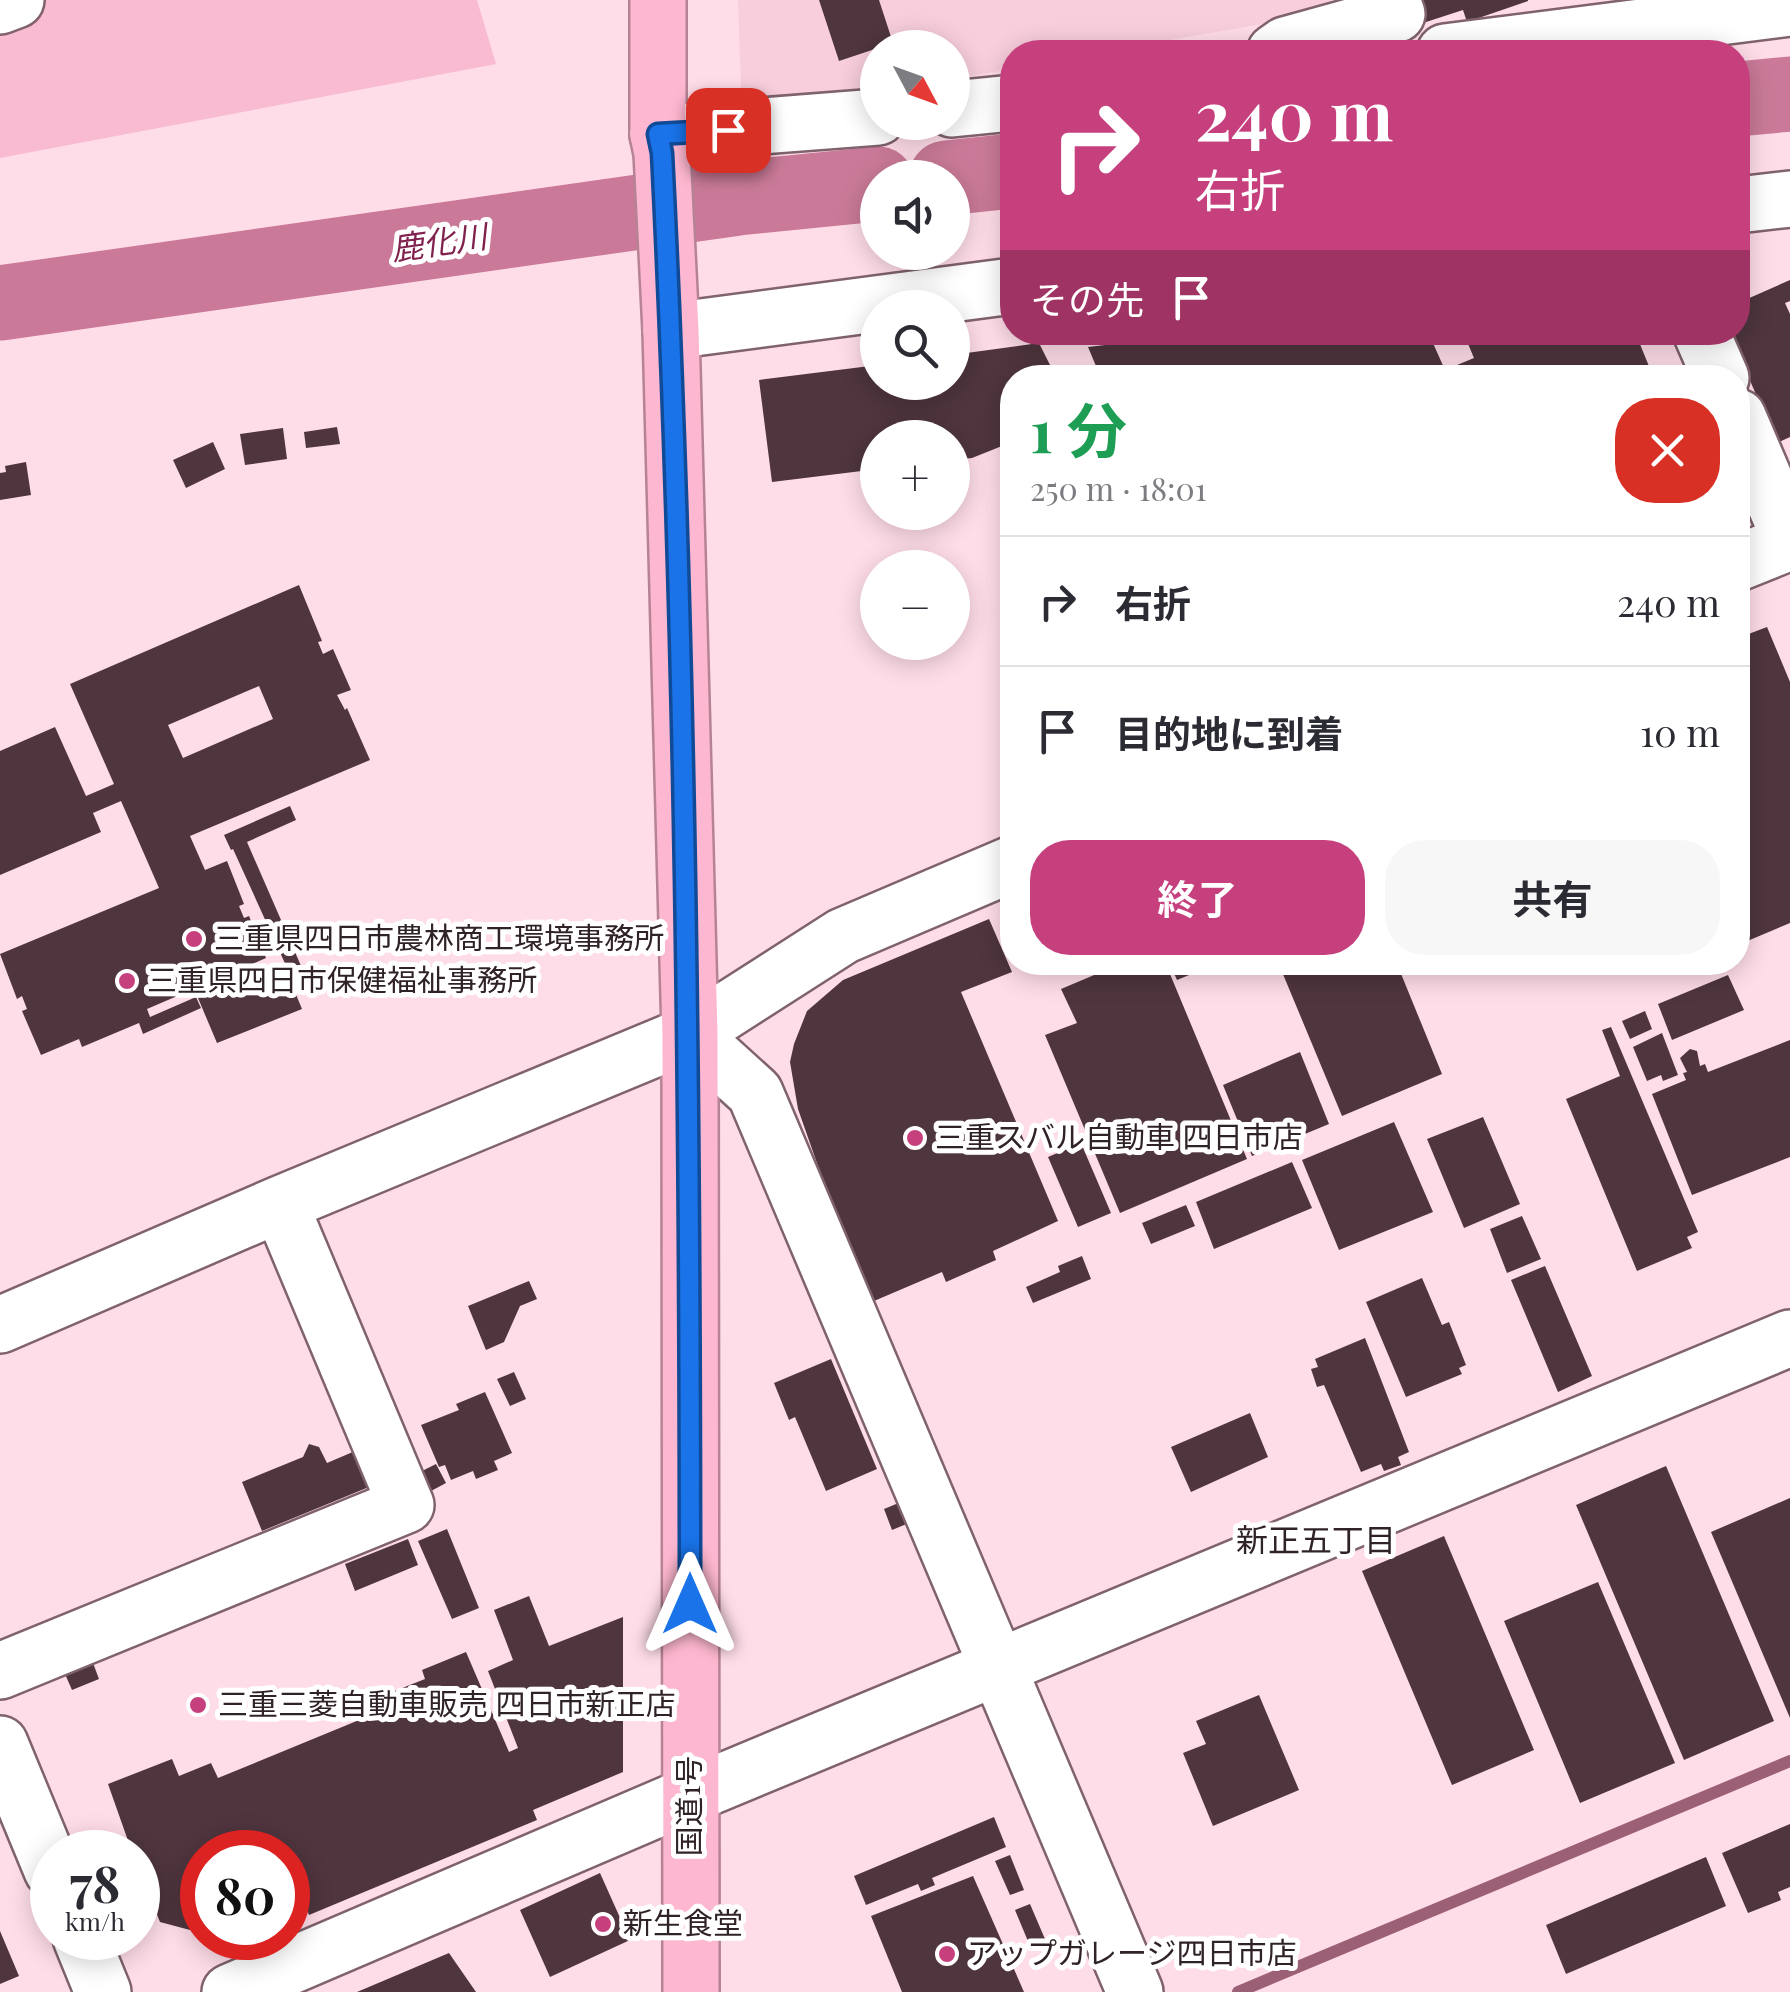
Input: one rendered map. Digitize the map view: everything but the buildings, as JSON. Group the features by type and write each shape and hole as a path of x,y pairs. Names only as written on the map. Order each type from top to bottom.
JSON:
{"highway":[{"name":"国道1号","path":"658,0 690,1034 691,1992"}],"street":[{"path":"0,6 16,0"},
{"path":"1307,40 1397,14 1392,0"},
{"path":"1539,40 1790,8"},
{"path":"970,107 1000,104"},
{"path":"660,143 860,119"},
{"path":"1750,204 1790,199"},
{"path":"671,331 1000,288"},
{"path":"1750,445 1790,540 1750,558"},
{"path":"0,1325 690,1034 843,936 1000,869"},
{"path":"690,1034 754,1093 1135,1992"},
{"path":"0,1671 406,1505 280,1204"},
{"path":"230,1992 690,1794 1790,1338"},
{"path":"0,1744 35,1830"},
{"path":"90,1960 104,1992"}],"shaded area":[{"path":"0,0 477,0 496,64 0,158"},
{"path":"738,0 1332,0 1319,14 1171,40 1000,40 1000,71 970,76 970,30 860,30 860,96 742,117"}],"waterway":[{"name":"鹿化川","path":"1750,98 1790,94"},
{"name":"鹿化川","path":"970,175 1000,172"},
{"name":"鹿化川","path":"0,303 738,198 860,186"},
{"path":"1238,1992 1790,1761"}],"place":[{"name":"三重県四日市農林商工環境事務所","path":"194,939"},
{"name":"三重県四日市保健福祉事務所","path":"127,981"},
{"name":"三重スバル自動車 四日市店","path":"915,1138"},
{"name":"三重三菱自動車販売 四日市新正店","path":"198,1705"},
{"name":"新生食堂","path":"603,1924"},
{"name":"アップガレージ四日市店","path":"947,1954"}],"district":[{"name":"新正五丁目","path":"1316,1541"}],"route":[{"path":"690,1604 690,1034 671,331 658,134 728,130"}]}
